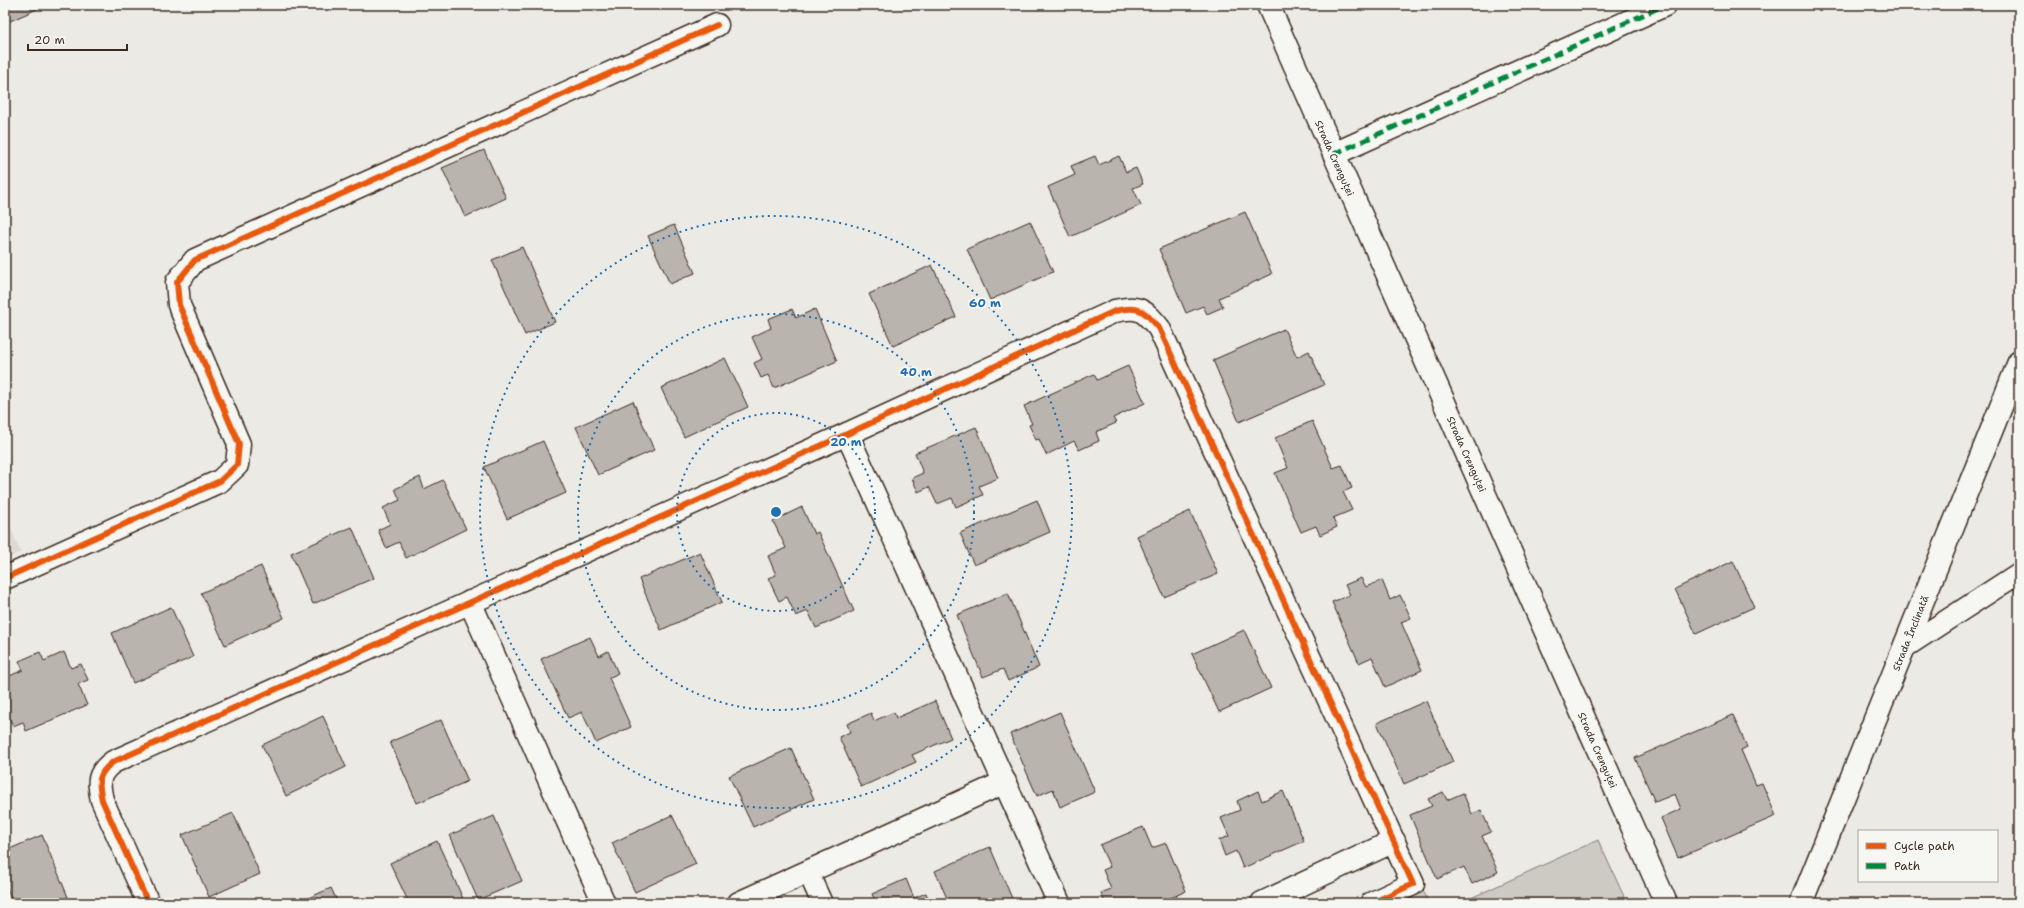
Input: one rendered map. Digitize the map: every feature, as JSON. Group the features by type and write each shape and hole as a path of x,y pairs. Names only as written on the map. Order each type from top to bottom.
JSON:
{"street":[{"name":"Strada Crenguței","path":"1268,5 1666,903"},
{"path":"1334,154 1665,5"},
{"path":"5,578 220,481 237,465 239,444 180,305 177,282 195,260 716,25"},
{"path":"148,903 102,800 98,783 103,770 120,759 847,434 1115,311 1130,307 1143,310 1159,328 1413,884 1372,903"},
{"name":"Strada Înclinată","path":"1801,903 2019,362"},
{"path":"847,434 1059,903"},
{"path":"470,602 604,903"},
{"path":"739,903 1005,782"},
{"path":"1262,903 1394,841"}],"lane":[{"path":"1904,648 2019,573"},
{"path":"808,872 822,903"}],"shaded area":[{"path":"5,515 21,552 5,559"},
{"path":"1598,840 1627,903 1460,903"},
{"path":"1422,888 1429,903 1390,903"}],"building":[{"path":"5,5 46,5 8,22 5,18"},
{"path":"484,150 506,198 465,217 442,168"},
{"path":"1095,156 1099,165 1119,156 1126,172 1136,168 1143,184 1133,188 1141,205 1070,237 1048,187 1075,175 1071,166"},
{"path":"1245,212 1272,274 1219,298 1223,307 1207,314 1203,306 1186,313 1159,249"},
{"path":"1030,221 1053,272 990,300 967,249"},
{"path":"674,225 695,273 670,284 648,236"},
{"path":"522,247 555,322 525,335 492,260"},
{"path":"932,265 956,317 893,346 869,294"},
{"path":"792,309 796,318 815,309 837,361 774,388 768,375 761,378 754,363 762,359 752,337 771,328 768,319"},
{"path":"1284,329 1297,357 1309,351 1324,385 1239,422 1213,360"},
{"path":"725,358 748,407 684,437 661,388"},
{"path":"1128,366 1145,403 1113,418 1116,423 1096,432 1099,441 1079,450 1074,441 1046,455 1039,439 1036,440 1029,425 1032,424 1024,406 1094,374 1097,380"},
{"path":"633,401 654,450 598,475 576,427"},
{"path":"1312,421 1333,468 1342,465 1352,488 1343,492 1352,510 1333,518 1337,527 1320,535 1316,526 1301,532 1275,473 1288,468 1275,438"},
{"path":"976,427 998,478 979,486 983,495 956,507 952,498 937,504 929,487 918,492 912,478 923,473 915,453"},
{"path":"543,441 566,493 507,519 484,467"},
{"path":"420,477 424,489 443,480 466,529 406,558 399,542 386,548 378,530 390,524 383,508 400,500 395,489"},
{"path":"1037,500 1050,532 974,565 960,533"},
{"path":"802,507 814,534 818,532 854,611 816,628 808,611 796,616 787,597 779,601 768,578 776,575 768,556 786,548 773,521"},
{"path":"1190,511 1218,574 1164,597 1137,536"},
{"path":"352,527 374,578 313,604 291,553"},
{"path":"700,552 722,602 661,630 639,579"},
{"path":"1733,561 1754,607 1696,634 1675,589"},
{"path":"261,566 284,618 225,645 201,593"},
{"path":"1361,578 1366,587 1382,580 1390,600 1400,595 1411,618 1401,622 1422,670 1385,687 1372,657 1359,663 1332,602 1350,595 1345,585"},
{"path":"1008,593 1039,667 1008,681 1003,669 983,677 957,615"},
{"path":"171,607 193,657 133,683 112,633"},
{"path":"1244,630 1271,688 1219,712 1192,654"},
{"path":"590,637 599,656 608,651 618,673 609,678 631,727 596,743 582,712 568,718 541,659"},
{"path":"40,652 44,661 64,652 71,668 81,664 88,680 78,684 87,705 26,731 23,722 13,726 5,708 5,690 8,689 5,678 23,670 19,661"},
{"path":"935,701 951,738 912,755 916,762 861,787 839,737 850,732 847,724 871,713 874,721 894,712 896,718"},
{"path":"1426,701 1453,762 1404,784 1377,723"},
{"path":"1060,712 1095,792 1060,807 1053,789 1037,796 1010,734"},
{"path":"1733,715 1747,747 1741,750 1756,785 1762,783 1776,816 1678,858 1661,818 1681,809 1675,794 1655,802 1635,758"},
{"path":"323,716 346,767 286,796 262,745"},
{"path":"441,720 468,781 417,803 390,742"},
{"path":"791,748 814,799 753,827 729,776"},
{"path":"1258,791 1262,801 1283,791 1304,841 1243,868 1236,851 1225,856 1219,840 1229,836 1221,818 1240,810 1237,801"},
{"path":"1443,792 1447,800 1463,793 1472,814 1481,810 1491,832 1482,836 1498,872 1472,884 1464,867 1437,879 1410,815 1432,806 1428,799"},
{"path":"233,813 260,874 209,897 182,835"},
{"path":"672,815 696,864 635,892 612,843"},
{"path":"494,816 522,881 478,900 450,835"},
{"path":"1143,827 1152,848 1166,843 1186,891 1160,903 1105,903 1101,893 1111,889 1103,870 1110,867 1100,845"},
{"path":"42,835 68,897 53,903 13,903 5,885 5,851"},
{"path":"437,841 465,903 409,903 390,863"},
{"path":"990,847 1014,903 949,903 935,871"},
{"path":"906,879 914,898 926,893 930,903 876,903 872,894"},
{"path":"331,888 338,903 297,903"}],"marked path":[{"path":"1334,154 1665,5"}],"cycle path":[{"path":"5,578 220,481 237,465 239,444 179,305 177,282 195,260 717,25"},
{"path":"148,903 102,800 100,788 101,775 113,762 847,434 1115,311 1123,309 1140,310 1145,313 1159,328 1413,884 1372,903"}]}
